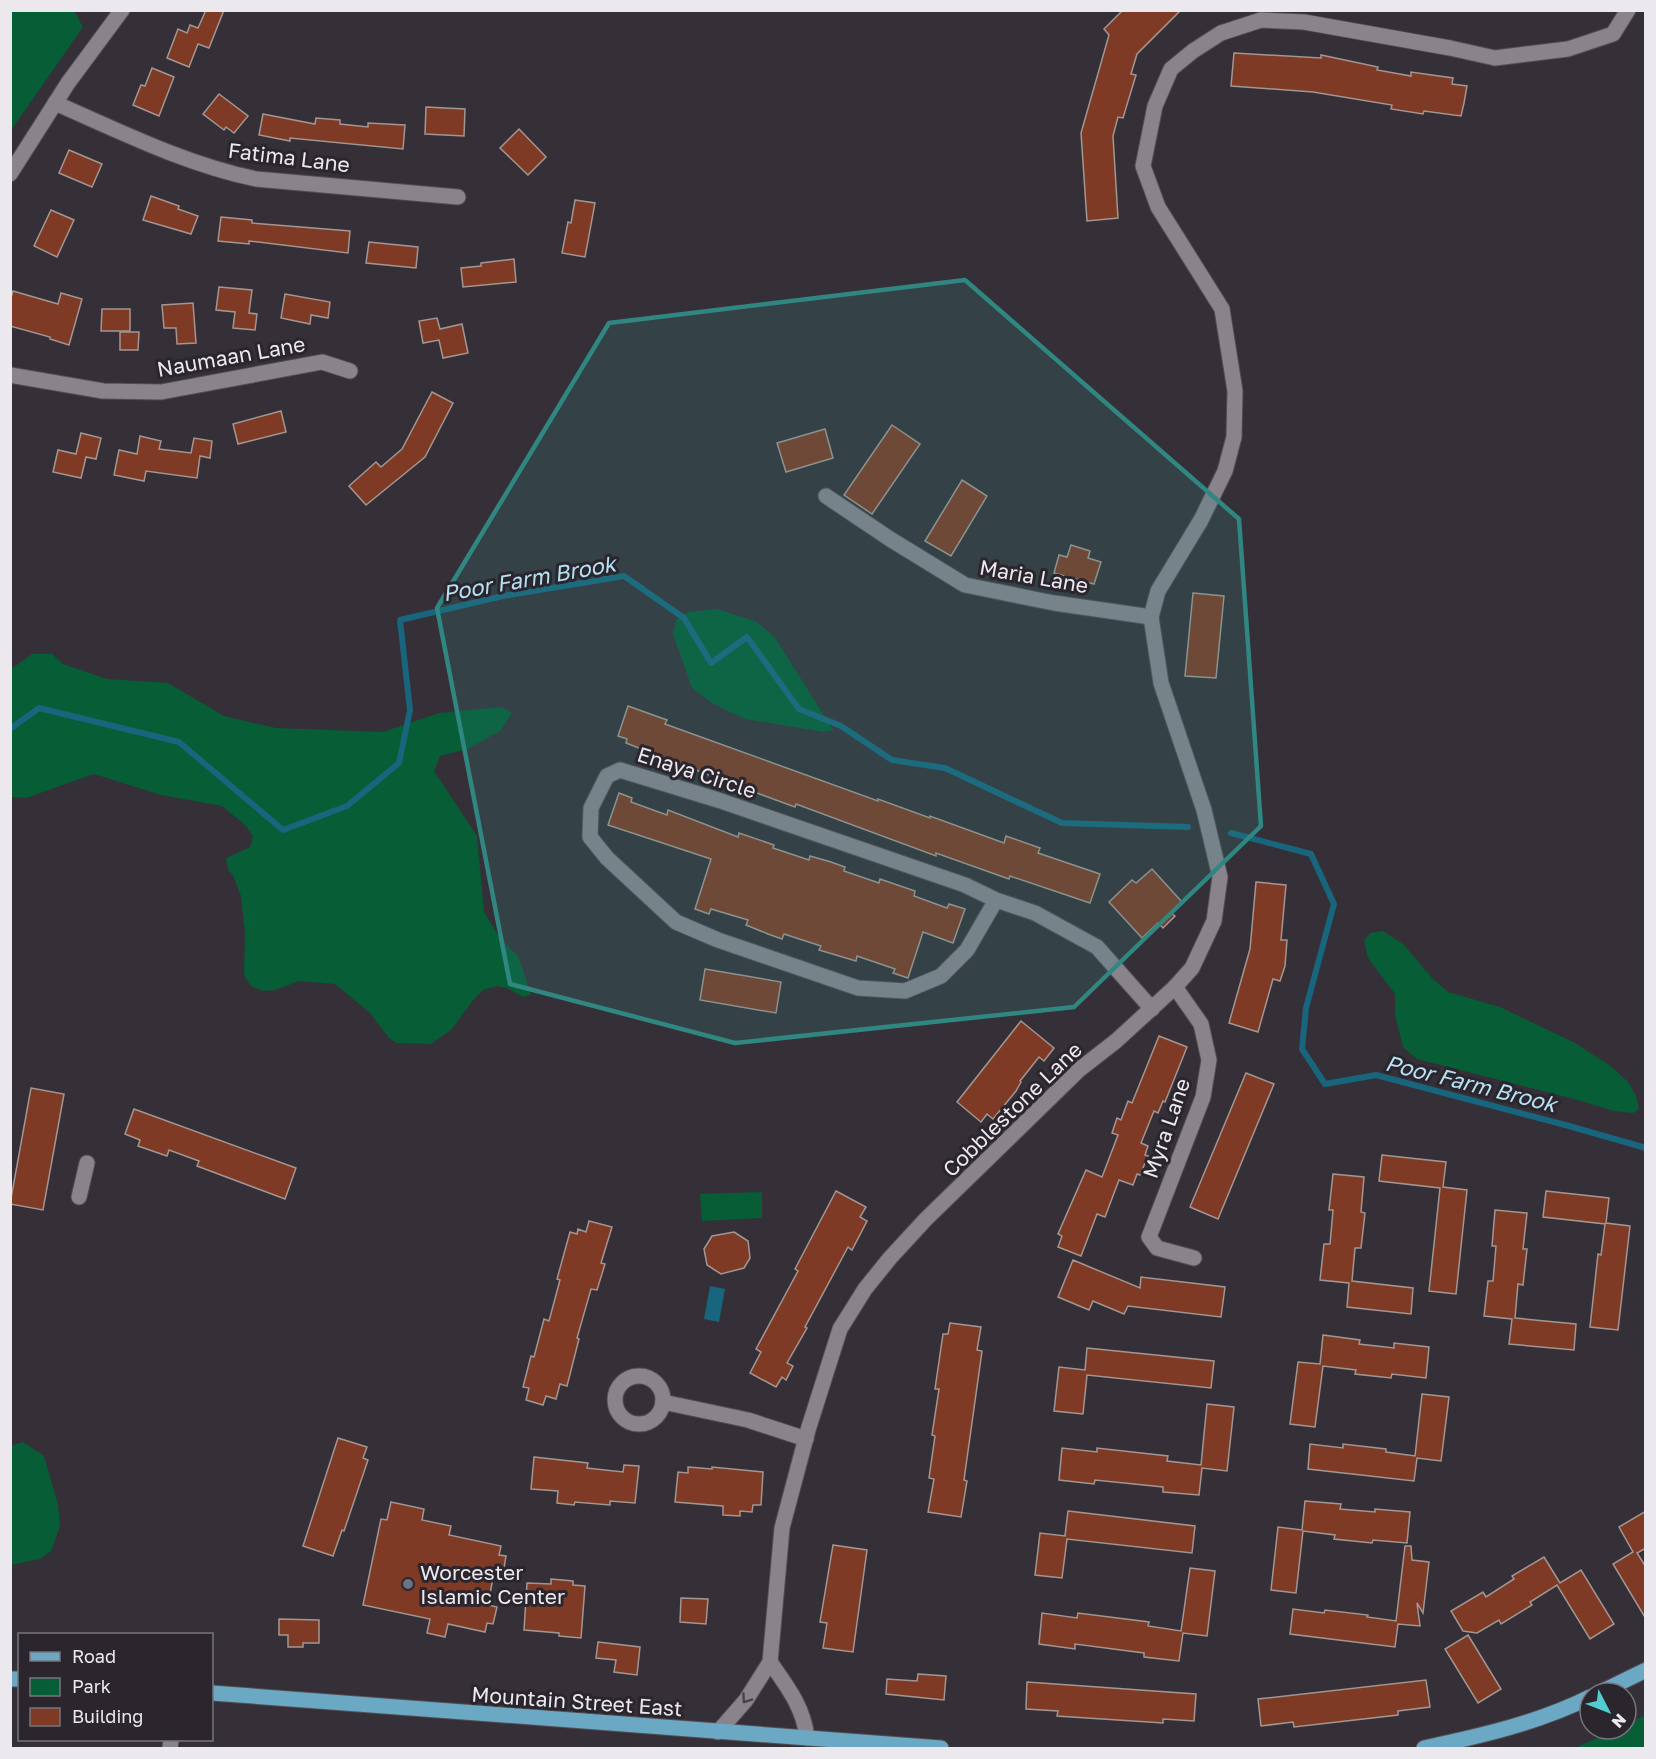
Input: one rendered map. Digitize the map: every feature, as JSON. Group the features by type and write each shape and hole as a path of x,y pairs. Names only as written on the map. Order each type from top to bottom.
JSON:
{"main road":[{"path":"1624,1681 1646,1670"},
{"name":"Mountain Street East","path":"213,1693 940,1749"},
{"path":"1424,1749 1524,1723 1578,1702"}],"street":[{"path":"10,174 55,103 122,10"},
{"name":"Cobblestone Lane","path":"718,1732 746,1700 770,1662 782,1528 806,1439 840,1329 865,1288 926,1219 1072,1077 1152,1010 1175,987 1192,968 1214,921 1220,877 1204,810 1161,683 1151,617 1158,591 1201,520 1225,471 1234,437 1235,391 1230,347 1222,309 1158,207 1143,166 1155,106 1171,69 1221,33 1261,20 1304,22 1495,58 1568,49 1612,34 1628,10"},
{"name":"Fatima Lane","path":"55,103 191,161 255,179 458,197"},
{"name":"Naumaan Lane","path":"10,375 103,391 161,392 322,362 350,371"},
{"name":"Maria Lane","path":"826,496 965,585 1044,601 1151,617"},
{"name":"Enaya Circle","path":"996,900 967,950 941,976 905,991 858,988 718,940 676,922 607,858 590,837 591,808 607,776 620,770 718,800 965,885 996,900 1035,913 1097,947 1152,1010"},
{"name":"Myra Lane","path":"1175,987 1201,1024 1209,1060 1203,1097 1149,1237 1157,1248 1194,1258"},
{"path":"79,1197 87,1162"},
{"path":"663,1402 748,1420 806,1439"},
{"path":"770,1662 795,1699 806,1724 807,1738"}],"highlighted area":[{"path":"965,280 1239,519 1261,826 1074,1007 735,1043 510,984 437,608 609,323"}],"green space":[{"path":"11,10 74,11 83,27 11,130"},
{"path":"717,609 757,622 776,639 833,730 824,732 745,719 712,703 692,688 673,634 676,620 688,612"},
{"path":"32,654 52,654 63,664 107,679 168,683 224,716 276,728 383,732 439,713 501,707 512,713 500,731 467,749 440,756 434,771 477,836 484,912 501,940 518,956 531,995 523,997 507,988 497,986 483,990 451,1030 431,1044 397,1043 389,1038 370,1013 335,984 299,981 275,990 263,991 251,986 244,975 245,933 241,896 233,875 228,870 226,858 250,847 253,837 246,826 222,806 161,795 94,774 26,798 11,797 11,669"},
{"path":"1383,931 1403,944 1433,979 1448,992 1500,1007 1575,1043 1612,1067 1629,1083 1636,1096 1639,1109 1633,1113 1614,1111 1417,1059 1403,1047 1395,1015 1395,994 1368,958 1364,940 1370,933"},
{"path":"762,1192 762,1218 702,1221 700,1194"},
{"path":"23,1442 44,1456 58,1505 60,1526 51,1551 40,1559 11,1565 11,1446"},
{"path":"1645,1715 1645,1748 1575,1748 1590,1741 1638,1741 1638,1719"}],"water":[{"path":"710,1286 725,1289 719,1322 704,1319"}],"building":[{"path":"206,10 224,10 209,48 198,44 189,67 167,58 178,29 187,33 190,25 198,28"},
{"path":"1123,10 1181,10 1137,54 1131,74 1136,75 1123,118 1118,117 1113,136 1118,218 1087,221 1081,133 1109,35 1104,29"},
{"path":"1234,53 1321,58 1321,55 1378,67 1377,70 1411,76 1411,72 1453,78 1452,84 1467,86 1461,116 1391,109 1392,105 1313,92 1231,86"},
{"path":"152,68 174,77 159,116 133,105 141,85 145,86"},
{"path":"219,94 248,116 234,133 226,127 224,130 203,114"},
{"path":"426,107 465,109 464,136 425,134"},
{"path":"263,114 315,124 316,118 340,120 340,124 368,127 368,123 405,125 403,149 290,138 290,141 259,135"},
{"path":"519,129 546,157 528,175 500,148"},
{"path":"69,150 102,164 92,187 59,173"},
{"path":"151,196 198,216 191,234 143,220"},
{"path":"575,200 595,203 585,257 562,253"},
{"path":"51,210 74,220 57,257 34,246"},
{"path":"221,217 252,220 252,223 350,231 348,253 249,241 249,244 218,241"},
{"path":"369,242 418,247 416,268 366,263"},
{"path":"514,259 516,282 463,287 461,268"},
{"path":"219,287 252,290 249,313 257,314 255,330 233,328 235,312 216,310"},
{"path":"13,291 58,304 61,293 82,299 69,345 10,326 10,301"},
{"path":"285,294 330,302 328,318 311,315 310,324 281,318"},
{"path":"193,303 196,343 177,344 176,328 164,328 162,305"},
{"path":"102,309 130,309 130,331 101,331"},
{"path":"437,318 440,329 462,324 468,353 443,358 439,340 423,343 419,321"},
{"path":"120,332 139,332 138,350 120,350"},
{"path":"432,392 453,403 425,457 366,505 349,486 376,462 381,467 402,449"},
{"path":"281,411 286,432 238,444 233,424"},
{"path":"892,425 920,444 872,514 844,495"},
{"path":"825,429 833,458 786,472 777,443"},
{"path":"81,433 101,438 96,459 86,457 81,478 53,472 58,450 76,454"},
{"path":"140,436 161,441 159,449 191,453 194,438 212,441 210,458 200,456 197,478 146,471 144,481 114,475 119,450 137,454"},
{"path":"962,480 987,496 951,556 925,541"},
{"path":"1071,545 1090,551 1088,558 1101,562 1094,584 1054,573 1059,555 1067,557"},
{"path":"1193,593 1224,596 1216,678 1185,676"},
{"path":"628,706 667,720 665,724 878,801 878,799 930,818 930,816 1004,843 1006,836 1040,848 1038,853 1100,874 1090,903 1010,876 1009,879 936,853 936,856 796,804 795,807 626,743 627,739 618,736"},
{"path":"619,793 632,798 631,802 667,815 668,810 738,837 739,833 809,860 810,856 831,862 845,867 844,871 879,883 880,879 915,891 914,896 947,908 949,904 965,909 953,943 923,932 908,978 893,973 895,969 857,956 856,961 819,950 821,946 784,934 782,939 768,934 746,925 748,920 711,909 709,914 695,909 711,859 608,825"},
{"path":"1152,869 1182,902 1171,913 1175,916 1163,928 1158,923 1142,938 1109,902 1132,880 1136,883"},
{"path":"1256,882 1286,885 1281,940 1287,940 1285,966 1280,981 1273,979 1258,1032 1229,1023 1250,949"},
{"path":"705,969 781,982 776,1013 700,1000"},
{"path":"1021,1021 1054,1048 1044,1061 1039,1057 993,1119 987,1114 981,1122 957,1102"},
{"path":"1159,1036 1187,1047 1165,1102 1163,1101 1158,1113 1154,1111 1141,1143 1148,1146 1145,1155 1148,1156 1140,1175 1137,1174 1133,1185 1119,1180 1105,1217 1097,1214 1081,1256 1058,1247 1062,1236 1058,1234 1086,1170 1102,1177 1118,1135 1112,1133 1117,1118 1121,1120 1128,1101 1132,1103"},
{"path":"1246,1073 1274,1084 1218,1219 1190,1207"},
{"path":"31,1088 64,1094 43,1210 10,1204"},
{"path":"134,1109 296,1168 285,1199 197,1166 199,1161 169,1150 167,1156 138,1146 140,1140 125,1134"},
{"path":"1382,1155 1446,1162 1443,1187 1467,1190 1456,1294 1429,1291 1440,1188 1379,1181"},
{"path":"1333,1174 1364,1177 1361,1212 1365,1213 1361,1248 1355,1248 1352,1281 1413,1288 1411,1314 1347,1307 1349,1283 1320,1280 1324,1244 1330,1244 1333,1210 1329,1210"},
{"path":"836,1191 866,1207 860,1217 867,1221 852,1250 848,1247 805,1327 807,1328 787,1363 793,1366 786,1380 782,1377 776,1387 750,1373 761,1352 756,1349 798,1271 795,1269"},
{"path":"1546,1191 1609,1198 1606,1223 1630,1226 1618,1330 1590,1327 1598,1254 1601,1255 1605,1224 1543,1217"},
{"path":"1495,1210 1527,1213 1523,1249 1527,1249 1523,1285 1518,1284 1515,1318 1576,1324 1574,1350 1509,1344 1512,1319 1484,1316 1488,1281 1493,1281 1496,1246 1492,1246"},
{"path":"589,1221 612,1227 601,1263 605,1264 597,1290 591,1289 577,1338 579,1339 567,1386 560,1384 556,1399 546,1396 543,1405 526,1400 529,1388 523,1387 531,1356 534,1357 544,1319 549,1321 560,1280 557,1279 570,1232 577,1234 578,1229 586,1232"},
{"path":"734,1232 748,1241 750,1258 744,1268 721,1274 707,1265 704,1249 712,1236"},
{"path":"1073,1260 1140,1288 1141,1277 1225,1287 1221,1317 1128,1306 1124,1314 1093,1301 1089,1310 1058,1297"},
{"path":"950,1323 981,1327 977,1350 982,1351 961,1517 928,1512 934,1479 929,1478 935,1436 932,1435 939,1389 935,1389 943,1334 948,1334"},
{"path":"1323,1335 1360,1340 1359,1344 1394,1348 1394,1343 1429,1347 1426,1378 1392,1374 1391,1378 1355,1374 1356,1370 1323,1366 1315,1427 1290,1424 1298,1362 1320,1364"},
{"path":"1087,1348 1214,1361 1211,1388 1087,1375 1083,1414 1054,1411 1059,1367 1085,1370"},
{"path":"1422,1394 1449,1397 1441,1461 1417,1458 1414,1481 1308,1469 1310,1444 1343,1448 1343,1444 1386,1449 1386,1452 1415,1456"},
{"path":"1207,1404 1234,1407 1227,1471 1202,1468 1199,1495 1163,1492 1163,1487 1095,1480 1094,1484 1059,1480 1062,1448 1097,1452 1097,1448 1168,1456 1167,1461 1201,1465"},
{"path":"338,1438 367,1447 363,1458 368,1460 333,1556 303,1546"},
{"path":"534,1457 588,1463 587,1468 623,1472 624,1465 639,1466 635,1503 610,1501 610,1505 575,1502 574,1505 557,1503 558,1491 531,1489"},
{"path":"688,1467 763,1472 761,1505 753,1505 752,1512 740,1511 740,1516 723,1515 723,1506 675,1502 678,1472 688,1473"},
{"path":"1305,1501 1341,1504 1340,1509 1410,1512 1407,1543 1373,1540 1372,1543 1334,1539 1335,1535 1303,1531 1296,1593 1271,1590 1278,1527 1302,1530"},
{"path":"391,1502 424,1509 422,1520 451,1526 449,1535 501,1546 499,1555 506,1556 503,1574 494,1572 488,1605 497,1607 493,1624 487,1623 485,1632 448,1624 445,1637 427,1633 430,1619 363,1605 381,1519 387,1520"},
{"path":"1068,1511 1195,1526 1192,1553 1067,1539 1062,1578 1035,1575 1040,1533 1065,1536"},
{"path":"1646,1511 1646,1548 1637,1553 1646,1567 1646,1619 1613,1564 1633,1552 1619,1527"},
{"path":"833,1545 867,1550 853,1652 823,1648 827,1623 820,1622"},
{"path":"1405,1546 1411,1546 1412,1560 1429,1562 1423,1613 1417,1603 1420,1626 1398,1624 1395,1647 1290,1634 1293,1609 1368,1615 1367,1617 1396,1621"},
{"path":"1544,1557 1560,1583 1581,1570 1614,1624 1590,1639 1557,1585 1530,1602 1532,1605 1501,1624 1499,1620 1477,1633 1463,1631 1451,1611 1483,1592 1486,1597 1514,1579 1512,1576"},
{"path":"1190,1568 1215,1571 1207,1636 1183,1633 1179,1661 1144,1657 1144,1653 1075,1644 1075,1649 1039,1644 1042,1613 1077,1618 1078,1613 1149,1622 1148,1626 1181,1631"},
{"path":"551,1579 573,1581 573,1585 585,1586 581,1638 559,1636 559,1633 524,1630 527,1583 551,1584"},
{"path":"681,1598 708,1599 706,1624 680,1622"},
{"path":"279,1619 319,1620 319,1643 303,1643 303,1647 288,1647 288,1635 279,1635"},
{"path":"1468,1635 1501,1689 1478,1703 1445,1649"},
{"path":"598,1642 640,1647 637,1675 614,1672 616,1660 596,1658"},
{"path":"918,1674 946,1676 944,1700 886,1694 887,1679 917,1681"},
{"path":"1426,1680 1430,1707 1398,1711 1398,1715 1294,1727 1293,1722 1261,1726 1258,1699"},
{"path":"1027,1682 1196,1694 1194,1721 1163,1719 1163,1723 1057,1716 1058,1711 1026,1709"}],"waterway":[{"name":"Poor Farm Brook","path":"10,729 39,708 179,742 283,830 347,806 399,763 410,710 400,620 503,596 624,576 684,618 711,663 747,637 799,709 841,726 892,760 945,768 1062,823 1188,827"},
{"name":"Poor Farm Brook","path":"1231,833 1311,854 1334,904 1306,1008 1302,1049 1325,1084 1376,1075 1646,1148"}],"place":[{"name":"Worcester Islamic Center","path":"408,1584"}]}
